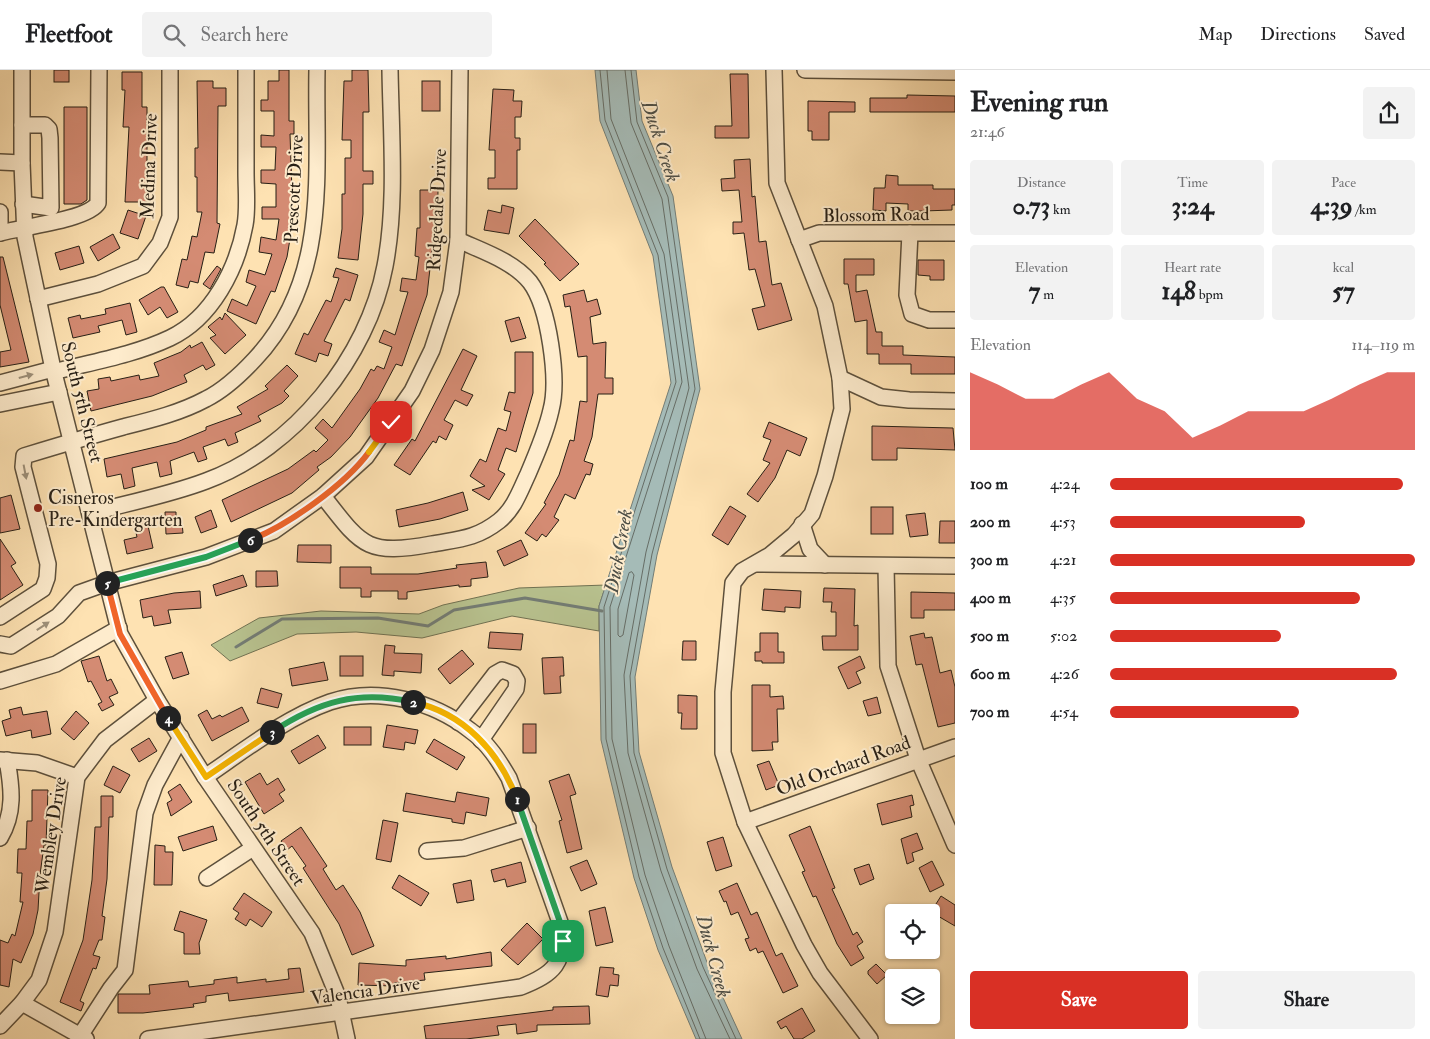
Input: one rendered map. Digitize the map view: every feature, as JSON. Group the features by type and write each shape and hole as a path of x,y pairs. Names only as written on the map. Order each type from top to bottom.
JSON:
{"street":[{"name":"South 5th Street","path":"22,70 24,232 58,392 119,628 157,700 181,738 253,848 312,933 331,976 343,1013 347,1039"},
{"path":"0,243 24,232 89,212 98,203 99,70"},
{"name":"Medina Drive","path":"38,299 98,284 142,266 160,243 170,217 170,70"},
{"path":"0,383 120,355 170,338 193,324 214,300 228,276 239,251 246,224 246,70"},
{"name":"Prescott Drive","path":"0,617 43,589 48,578 48,564 23,467 24,456 166,415 206,399 244,370 270,343 300,291 315,224 317,70"},
{"path":"90,513 207,481 246,461 295,426 328,388 354,351 375,302 385,268 389,238 390,70"},
{"name":"Ridgedale Drive","path":"4,648 58,616 79,593 107,583 206,557 274,531 323,496 366,457 412,391 432,350 451,292 458,240 460,70"},
{"path":"774,70 777,183 825,306 840,378 842,409 825,476 812,514 770,555 742,571 733,583 723,692 723,753 745,822 773,885 820,973 870,1039"},
{"path":"805,70 955,72"},
{"path":"22,125 45,125 49,129 50,138 50,208 23,204"},
{"path":"0,162 22,162"},
{"path":"0,212 0,233 24,232"},
{"name":"Blossom Road","path":"799,240 820,233 955,233"},
{"path":"910,233 907,295 912,314 929,320 955,320"},
{"path":"323,496 352,532 371,547 395,550 478,536 500,520 516,502 542,440 552,408 553,354 546,321 536,292 529,281 501,260 458,240"},
{"path":"840,378 881,397 909,400 955,400"},
{"path":"0,404 58,392"},
{"path":"802,524 810,549 825,565"},
{"path":"754,564 955,566"},
{"path":"886,566 888,666 918,758 955,845"},
{"path":"0,681 56,664 119,628"},
{"path":"458,722 495,674 502,670 514,674 517,681 516,689 481,740"},
{"path":"206,777 277,729 330,702 361,696 392,698 429,705 458,722 481,740 496,757 509,778 528,828 464,848 427,851"},
{"name":"Wembley Drive","path":"22,1003 39,980 55,932 77,777 105,740 157,700"},
{"path":"0,1026 22,1003 81,1038 110,988 125,970 145,813 155,784 181,738"},
{"name":"Old Orchard Road","path":"745,822 918,758 955,747"},
{"path":"0,838 8,820 12,801 12,784 3,760 37,763 77,777"},
{"name":"Valencia Drive","path":"148,1039 521,987 544,978 559,960 563,941 561,925 528,828"},
{"path":"207,878 253,848"}],"green space":[{"path":"606,585 599,606 599,631 512,616 422,638 356,632 297,634 230,661 211,645 259,618 321,611 419,614 443,605 519,588"}],"water":[{"name":"Duck Creek","path":"595,70 636,70 642,121 673,196 700,389 657,555 635,677 639,752 672,867 708,965 742,1039 696,1039 658,950 634,878 601,740 599,606 671,383 653,256 600,121"}],"building":[{"path":"54,70 69,70 69,82 54,82"},
{"path":"279,70 289,70 289,121 294,121 294,134 290,134 293,221 287,257 275,292 271,291 256,324 227,311 232,299 247,306 256,286 246,282 249,270 265,275 272,254 259,252 261,237 276,240 279,219 262,219 262,207 276,207 276,184 261,183 261,170 275,170 276,147 261,147 261,135 274,136 274,111 261,111 261,100 268,100 268,81 279,81"},
{"path":"352,70 368,70 369,112 363,112 363,171 373,171 373,184 363,184 363,214 358,260 338,258 342,229 342,194 345,194 345,158 351,158 351,140 342,140 344,81 352,81"},
{"path":"122,72 142,72 142,107 147,107 147,202 125,202 129,127 123,127 125,90 122,90"},
{"path":"730,74 748,74 749,138 715,138 715,126 732,126"},
{"path":"197,81 213,81 213,88 226,88 226,106 218,106 217,223 220,224 214,253 205,252 198,283 190,281 188,288 176,285 182,259 187,260 192,236 197,237 202,212 197,212 197,177 195,177 195,148 198,148"},
{"path":"422,81 440,81 440,111 422,111"},
{"path":"493,89 514,90 513,101 522,101 521,117 515,117 515,138 520,138 520,150 517,150 517,189 488,189 488,178 495,178 495,150 489,150"},
{"path":"907,95 955,96 955,112 870,112 870,98 907,98"},
{"path":"808,101 855,102 855,112 829,112 829,140 812,140 812,131 808,131"},
{"path":"64,107 87,107 87,200 81,204 64,204"},
{"path":"750,159 752,197 755,196 759,242 766,241 772,285 781,283 792,320 758,330 752,309 765,306 755,269 749,270 744,233 733,234 733,222 742,222 739,190 722,191 721,179 735,178 734,160"},
{"path":"886,175 898,176 898,185 933,185 933,189 955,189 955,205 952,205 952,210 908,211 908,204 886,203 886,211 873,210 874,188 885,188"},
{"path":"420,190 438,190 437,243 433,242 427,295 402,366 396,364 378,398 350,437 331,457 317,467 319,470 292,493 231,522 222,500 288,469 314,450 316,452 328,440 315,428 323,419 332,428 360,389 371,369 374,371 377,366 384,369 392,347 379,342 384,330 395,335 408,292 400,291 402,278 416,280 419,257 415,256 417,228 420,228"},
{"path":"502,205 514,208 509,234 484,230 488,210 501,213"},
{"path":"128,210 146,216 138,239 120,233"},
{"path":"535,219 579,264 560,281 544,264 546,263 519,236"},
{"path":"113,234 120,248 98,261 90,247"},
{"path":"79,246 84,263 60,270 55,253"},
{"path":"0,257 3,257 29,362 0,367 0,352 11,350 0,305"},
{"path":"844,259 874,259 874,275 856,275 856,292 867,290 876,332 882,332 882,346 903,346 903,355 955,357 955,374 911,374 911,364 879,364 879,354 867,354 867,320 855,322 848,284 844,284"},
{"path":"918,260 944,260 944,280 930,280 930,276 918,275"},
{"path":"217,266 221,269 210,289 203,284"},
{"path":"336,268 358,275 350,301 345,299 324,341 332,344 328,356 319,353 316,362 295,354 304,333 308,335 326,300 331,302 339,278 333,277"},
{"path":"164,287 178,312 167,318 160,307 148,315 139,300"},
{"path":"584,290 587,302 597,299 601,314 590,317 593,344 606,342 605,378 613,378 613,394 598,394 592,437 584,461 593,464 590,475 586,474 575,499 565,494 554,517 559,520 546,537 542,534 537,541 525,533 546,504 544,503 559,475 570,440 574,441 580,401 587,402 587,356 578,357 570,306 565,307 563,295"},
{"path":"130,303 137,332 126,335 122,320 98,326 100,332 73,338 68,318 80,315 81,319 106,314 105,309"},
{"path":"225,313 246,335 225,354 210,338 216,335 208,327 220,317 222,320"},
{"path":"519,317 526,338 511,342 505,321"},
{"path":"202,342 215,365 206,370 203,365 184,375 187,382 152,396 91,411 87,391 99,389 98,379 110,377 111,381 139,375 140,380 159,376 154,363 181,352 190,345 191,348"},
{"path":"463,349 477,356 461,390 473,395 467,406 455,400 444,420 453,425 446,440 439,436 436,443 433,441 410,475 394,465 412,439 415,441"},
{"path":"515,352 533,352 533,393 516,452 506,448 498,470 505,474 489,500 472,490 485,486 470,476 480,459 486,462 498,428 506,431 511,412 504,410 509,392 515,393"},
{"path":"287,365 298,376 284,391 289,396 282,403 258,416 261,421 235,433 238,442 228,446 225,439 203,447 207,459 198,462 194,452 170,461 172,474 160,477 157,462 132,468 135,486 124,489 121,474 107,477 104,459 177,442 206,430 206,427 242,414 237,407 268,389 265,386"},
{"path":"769,422 807,438 800,456 787,450 775,478 758,502 747,494 770,463 763,460 771,440 763,437"},
{"path":"872,426 953,428 955,450 897,448 897,460 872,460"},
{"path":"463,492 468,510 440,519 399,527 396,510 428,503"},
{"path":"11,495 20,529 0,533 0,498"},
{"path":"730,506 746,516 728,545 712,535"},
{"path":"871,507 893,507 893,534 871,534"},
{"path":"211,510 217,527 201,533 195,517"},
{"path":"165,512 176,512 176,523 182,523 183,533 166,534"},
{"path":"925,513 928,535 910,537 906,515"},
{"path":"146,517 153,548 127,554 124,540 137,537 133,520"},
{"path":"940,521 955,521 955,543 939,543"},
{"path":"0,539 16,563 11,566 23,585 0,600"},
{"path":"521,540 528,555 504,566 497,551"},
{"path":"298,545 331,545 331,563 297,562"},
{"path":"486,562 488,577 471,579 471,586 459,587 459,585 407,592 407,599 398,599 398,591 371,591 371,597 361,597 361,588 340,588 340,567 371,567 371,574 418,574 457,568 456,565"},
{"path":"256,571 277,571 278,586 256,587"},
{"path":"243,575 247,586 216,596 213,585"},
{"path":"824,588 855,589 854,626 858,625 858,650 823,650 822,636 836,636 836,612 831,612 832,602 823,602"},
{"path":"764,589 801,591 800,608 785,607 785,612 762,610"},
{"path":"200,591 201,608 168,610 171,623 154,626 152,616 143,618 140,600 174,593"},
{"path":"911,592 955,593 955,610 924,610 924,618 911,618"},
{"path":"490,632 523,634 521,650 488,648"},
{"path":"760,633 778,633 778,652 784,652 784,663 762,663 762,661 755,661 755,652 760,652"},
{"path":"924,633 925,638 932,637 940,673 951,670 955,687 955,723 938,727 922,664 916,665 910,636"},
{"path":"683,641 696,641 696,660 682,660"},
{"path":"385,645 395,646 394,653 422,654 421,673 394,671 394,676 382,675"},
{"path":"462,650 474,664 450,684 438,669"},
{"path":"182,652 189,674 173,679 165,657"},
{"path":"99,656 107,681 111,679 118,693 109,697 114,705 102,711 98,704 102,702 91,681 88,682 81,661"},
{"path":"340,656 363,656 363,676 340,676"},
{"path":"860,656 865,668 856,672 861,683 848,689 838,667"},
{"path":"563,657 564,676 560,676 561,693 544,694 542,658"},
{"path":"324,662 328,680 292,686 289,669"},
{"path":"752,685 770,685 770,697 783,696 784,709 777,709 778,742 772,742 773,750 752,751"},
{"path":"261,688 282,694 278,708 257,703"},
{"path":"678,695 697,696 697,729 681,729 682,713 678,713"},
{"path":"877,697 881,713 868,716 863,701"},
{"path":"21,707 23,715 47,711 51,734 32,738 31,730 6,736 2,721 11,718 9,710"},
{"path":"242,707 249,721 212,741 198,715 207,710 212,719 220,715 222,717"},
{"path":"76,711 89,723 74,740 61,729"},
{"path":"523,724 536,724 536,753 523,753"},
{"path":"387,725 418,730 415,744 405,742 404,750 383,747"},
{"path":"344,727 371,727 371,745 344,745"},
{"path":"318,735 326,748 299,764 291,751"},
{"path":"149,738 157,751 139,762 131,749"},
{"path":"434,739 465,757 457,770 426,752"},
{"path":"769,761 779,785 766,790 757,765"},
{"path":"113,766 130,775 120,793 104,785"},
{"path":"260,773 267,785 278,778 285,790 279,794 284,801 264,814 245,782"},
{"path":"569,774 576,794 570,796 582,849 567,853 559,821 562,820 549,781"},
{"path":"180,784 192,802 171,816 167,803 172,800 168,792"},
{"path":"32,790 48,790 46,845 44,845 38,910 33,934 21,963 13,959 9,987 0,985 0,940 8,943 12,934 15,936 23,902 20,902 22,873 17,873 18,849 26,849 27,821 32,821"},
{"path":"457,792 489,798 486,816 466,812 464,824 452,822 452,819 403,811 406,793 455,802"},
{"path":"912,795 914,805 910,806 912,817 882,825 877,804"},
{"path":"101,796 113,796 113,817 109,817 107,879 102,916 105,917 102,940 99,940 93,955 100,957 96,969 93,968 80,1001 84,1003 81,1011 60,1002 83,940 92,880 95,827 101,827"},
{"path":"383,820 398,823 391,862 376,859"},
{"path":"213,826 217,840 183,851 178,837"},
{"path":"810,826 835,888 832,889 853,935 857,932 863,942 857,946 864,958 851,966 837,944 816,896 813,897 802,872 805,871 789,835"},
{"path":"301,827 327,866 323,869 336,890 343,885 360,912 374,946 352,955 339,924 303,868 306,866 292,846 287,850 281,841"},
{"path":"917,833 923,849 912,853 914,861 907,864 901,839"},
{"path":"723,837 732,866 716,871 707,842"},
{"path":"155,845 165,846 165,852 173,852 172,885 154,885"},
{"path":"587,860 597,884 581,891 570,867"},
{"path":"932,861 944,885 930,892 919,868"},
{"path":"521,862 526,882 507,887 505,879 494,882 491,870"},
{"path":"869,864 874,879 860,885 854,869"},
{"path":"399,875 429,893 421,906 392,888"},
{"path":"471,880 474,900 457,903 453,884"},
{"path":"737,883 751,915 757,912 776,956 782,953 798,986 783,993 763,951 758,953 756,948 750,951 745,939 749,938 738,912 731,915 726,901 724,902 719,891"},
{"path":"244,893 272,912 262,927 250,919 246,926 235,919 239,913 233,909"},
{"path":"941,896 955,905 955,926 940,917 940,904 936,904"},
{"path":"605,907 613,942 596,946 589,911"},
{"path":"180,911 207,920 199,943 200,954 184,954 184,933 174,930"},
{"path":"527,923 543,939 518,965 501,950"},
{"path":"491,952 492,966 424,973 425,980 394,983 394,986 358,985 359,963 406,966 406,960 446,956 446,959"},
{"path":"876,964 885,973 885,977 877,984 868,974 868,971"},
{"path":"600,967 614,968 613,974 619,975 618,986 610,985 608,997 596,995"},
{"path":"300,968 304,992 229,1001 228,993 206,996 206,1002 193,1004 194,1007 143,1013 118,1013 118,994 150,994 149,985 188,981 189,987 214,984 214,980 237,977 237,983 266,979 266,982 289,979 288,969"},
{"path":"589,1006 590,1024 537,1025 537,1031 517,1034 516,1024 497,1026 499,1035 466,1039 426,1039 424,1026 553,1010 553,1007"},
{"path":"802,1008 815,1031 802,1039 794,1039 786,1026 781,1029 777,1022"}],"waterway":[{"path":"236,647 282,619 378,618 428,626 454,610 525,598 602,611"}],"place":[{"name":"Cisneros Pre-Kindergarten","path":"38,508"}],"route":[{"path":"391,422 366,457 323,496 274,531 206,557 107,583 120,634 157,700 206,777 277,729 330,702 361,696 392,698 429,705 471,731 496,757 509,778 561,925 563,941"}]}
